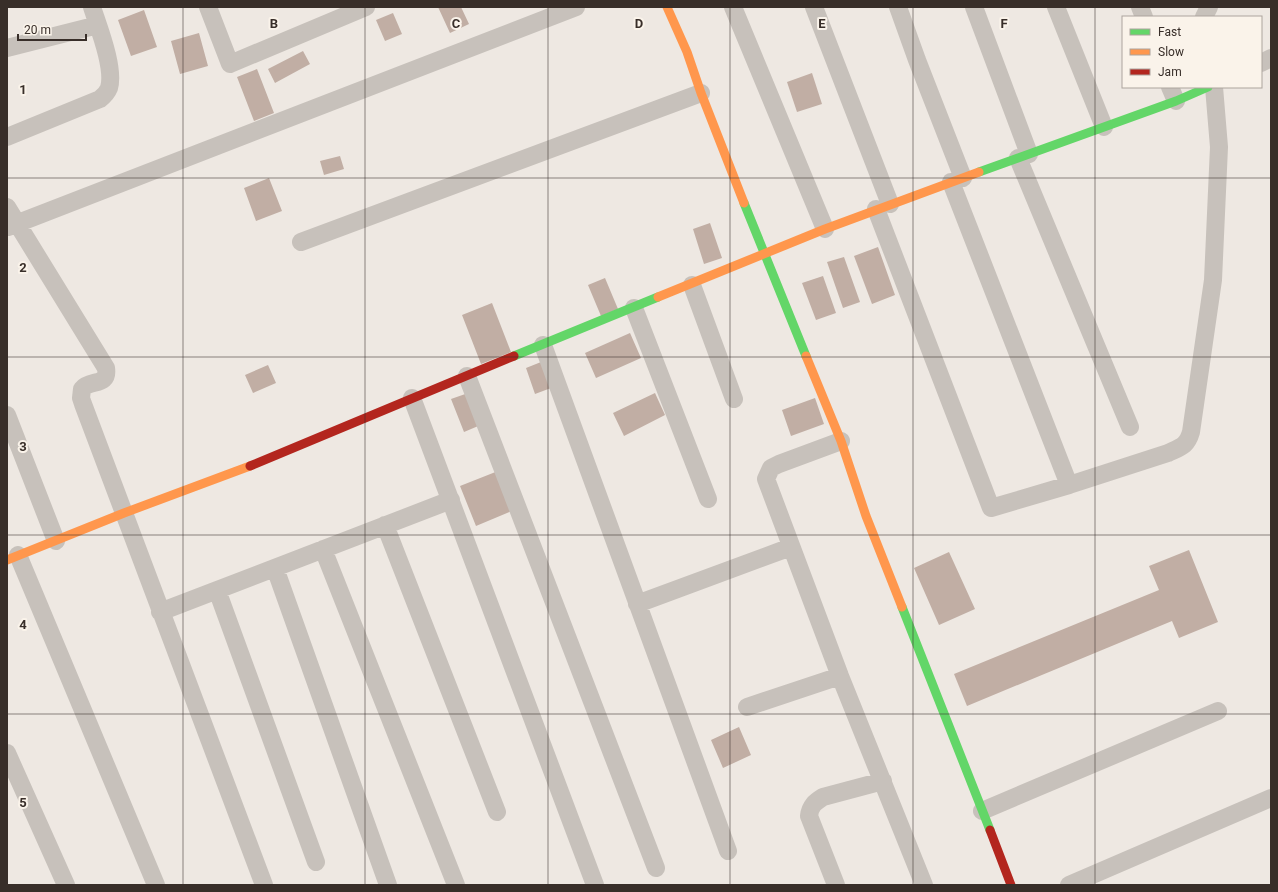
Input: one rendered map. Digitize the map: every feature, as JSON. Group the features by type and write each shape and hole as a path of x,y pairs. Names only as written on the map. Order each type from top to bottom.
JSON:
{"street":[{"path":"7,137 100,100 105,95 110,87 106,46 92,7"},
{"path":"208,7 230,64 366,7"},
{"path":"13,226 576,7"},
{"path":"666,7 687,52 701,93 764,253 841,441 866,516 1011,885"},
{"path":"733,7 825,229"},
{"path":"814,7 883,207 991,508 1168,453 1184,446 1189,440 1213,280 1219,147 1214,88"},
{"path":"898,7 957,180 1069,485"},
{"path":"974,7 1024,156 1130,427"},
{"path":"1056,7 1104,126"},
{"path":"1204,16 1209,7"},
{"path":"7,48 98,25"},
{"path":"1262,62 1271,58"},
{"path":"156,885 13,558 124,513 263,461 412,398 692,285 764,253 883,207 1104,126 1173,94 1203,88"},
{"path":"302,242 701,93"},
{"path":"7,207 13,226 106,368 106,376 103,380 89,384 82,389 81,398 160,612 264,885"},
{"path":"692,285 734,399"},
{"path":"634,308 708,499"},
{"path":"543,345 728,851"},
{"path":"467,376 656,868"},
{"path":"412,398 595,885"},
{"path":"7,415 56,540"},
{"path":"841,441 770,468 766,479 768,488 840,676 924,885"},
{"path":"160,612 450,500"},
{"path":"384,525 497,812"},
{"path":"637,604 791,547"},
{"path":"323,549 456,885"},
{"path":"275,568 388,885"},
{"path":"217,590 316,862"},
{"path":"747,707 840,676"},
{"path":"982,811 1218,711"},
{"path":"7,753 66,885"},
{"path":"836,885 809,816 810,810 815,802 823,797 883,781"},
{"path":"1069,885 1271,798"}],"building":[{"path":"438,7 461,7 469,24 450,33"},
{"path":"144,10 157,47 131,56 118,20"},
{"path":"393,13 402,34 385,41 376,20"},
{"path":"199,33 208,66 180,74 171,41"},
{"path":"303,51 310,64 275,83 268,69"},
{"path":"257,69 274,113 254,121 237,77"},
{"path":"812,73 822,104 797,112 787,82"},
{"path":"340,156 344,169 324,175 320,161"},
{"path":"269,178 282,211 256,221 244,188"},
{"path":"710,223 722,258 704,264 693,229"},
{"path":"878,247 895,295 872,304 854,256"},
{"path":"844,257 860,302 843,308 827,262"},
{"path":"823,276 836,313 816,320 802,283"},
{"path":"605,278 618,309 601,316 588,285"},
{"path":"492,303 511,352 481,364 462,315"},
{"path":"630,333 641,358 596,378 585,353"},
{"path":"541,362 551,388 535,394 526,368"},
{"path":"268,365 276,383 253,393 245,375"},
{"path":"471,392 483,424 464,432 451,399"},
{"path":"655,393 665,415 624,436 613,413"},
{"path":"815,398 824,424 791,436 782,410"},
{"path":"498,471 514,510 476,526 460,486"},
{"path":"1189,550 1218,622 1179,638 1172,621 967,706 954,674 1159,590 1149,566"},
{"path":"949,552 975,609 939,625 914,568"},
{"path":"739,727 751,755 723,768 711,740"}],"traffic: fast":[{"path":"979,172 1176,101 1206,88"},
{"path":"744,203 806,356"},
{"path":"514,356 658,297"},
{"path":"902,607 990,830"}],"traffic: slow":[{"path":"667,7 687,52 701,93 744,203"},
{"path":"658,297 825,229 979,172"},
{"path":"806,356 841,441 866,516 902,607"},
{"path":"7,560 124,513 250,466"}],"traffic: jam":[{"path":"250,466 514,356"},
{"path":"990,830 1011,885"}]}
